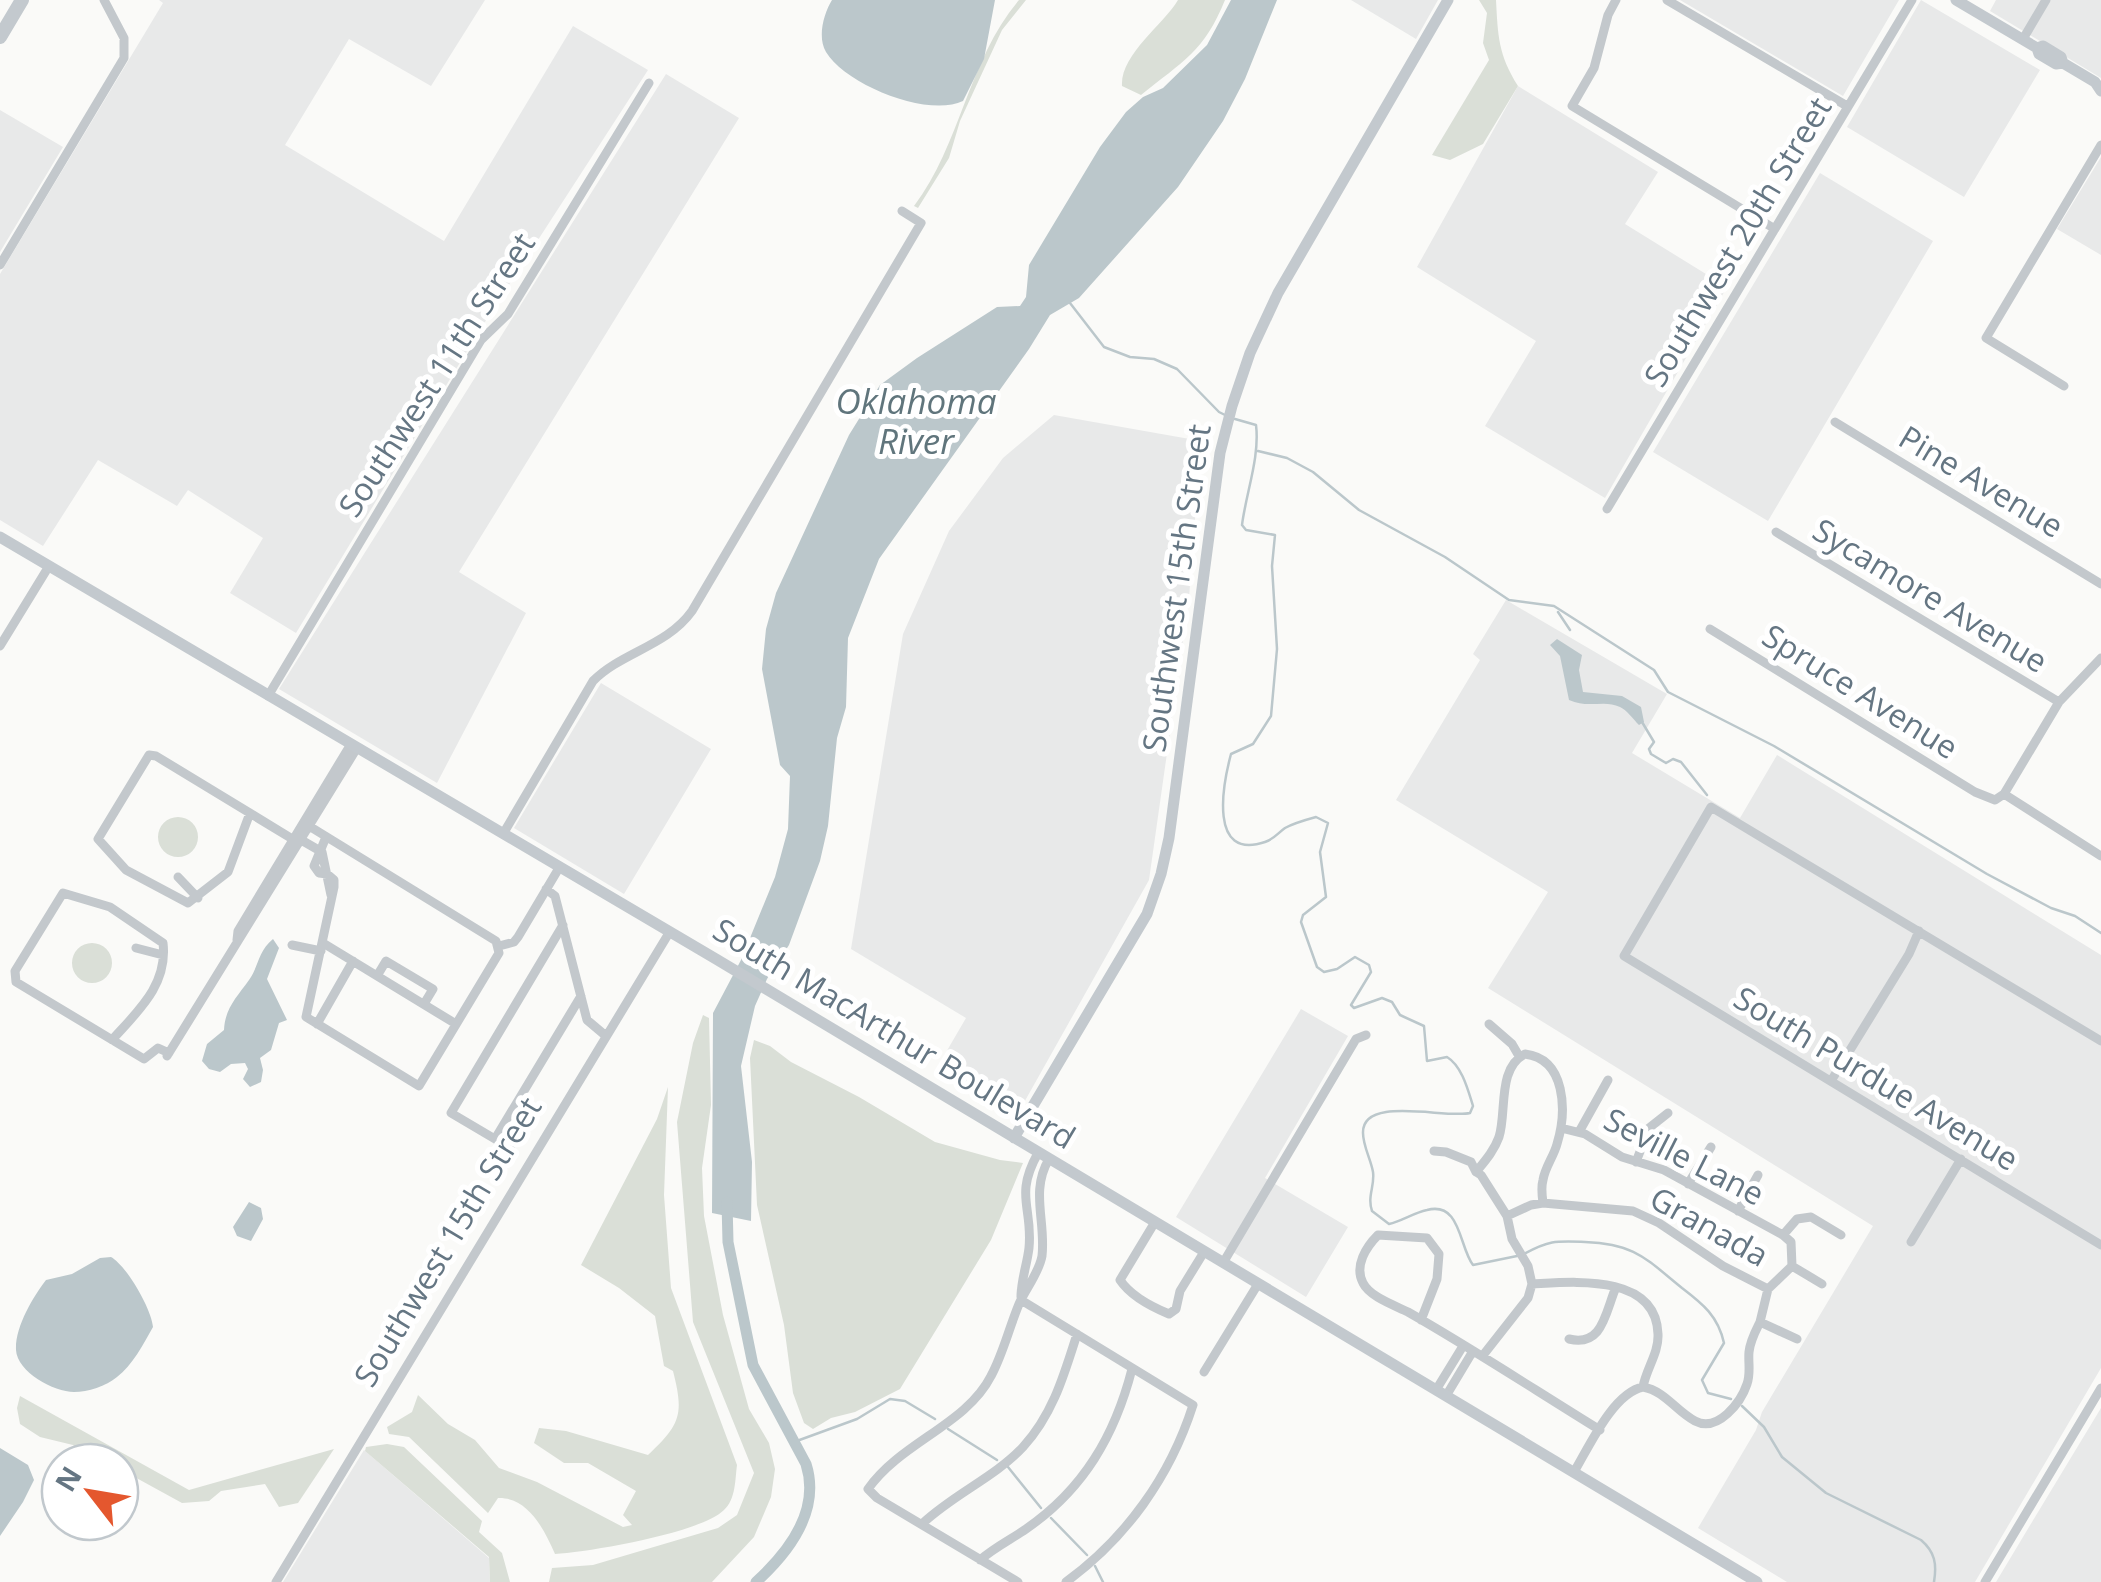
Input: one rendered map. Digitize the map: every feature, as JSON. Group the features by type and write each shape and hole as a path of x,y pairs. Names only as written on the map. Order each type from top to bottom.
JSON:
{"highway":[{"path":"0,37 22,0"}],"main road":[{"name":"Southwest 15th Street","path":"1014,1138 1147,914 1161,874 1220,452 1241,379 1278,294 1448,0"},
{"path":"1956,0 1980,8 2037,48 2039,54 2056,64 2063,63 2099,85"},
{"name":"South MacArthur Boulevard","path":"0,537 716,959 1757,1582"}],"street":[{"path":"0,265 124,58 124,38 104,0"},
{"path":"1616,0 1594,68 1572,106 1774,229"},
{"path":"1667,0 1847,106"},
{"name":"Southwest 20th Street","path":"1607,510 1912,0"},
{"path":"2022,39 2046,0"},
{"name":"Southwest 11th Street","path":"268,696 481,340 508,314 649,82"},
{"path":"2064,386 1986,338 2101,145"},
{"path":"503,834 593,681 604,670 670,634 692,611 921,223 902,211"},
{"name":"Pine Avenue","path":"1834,422 2101,584"},
{"name":"Sycamore Avenue","path":"1776,532 2059,702"},
{"path":"0,646 49,566"},
{"name":"Spruce Avenue","path":"1710,629 1985,796 1995,800 2004,794"},
{"path":"2101,658 2059,702 2004,794 2101,856"},
{"path":"297,840 309,826 354,746"},
{"path":"112,1040 154,991 164,955 160,939 110,907 64,893 15,971 16,982 112,1040 144,1059 158,1048 168,1056 236,942 238,931 354,746"},
{"path":"250,813 228,872 198,898 183,903 126,870 98,839 149,755 318,850 332,898 306,1018 419,1086 499,953 498,944"},
{"name":"South Purdue Avenue","path":"1919,931 1711,807 1624,956 2101,1244"},
{"path":"309,826 381,871 392,872 402,883 498,944"},
{"path":"318,850 326,837"},
{"path":"498,944 518,937 559,868"},
{"path":"178,877 198,898"},
{"path":"546,889 556,896 589,1024 606,1036"},
{"path":"510,1148 451,1112 563,925"},
{"path":"1832,1081 1919,931 2101,1041"},
{"name":"Southwest 15th Street","path":"276,1582 670,933"},
{"path":"292,945 322,947 354,962 456,1024"},
{"path":"136,948 164,955"},
{"path":"377,976 386,961 434,989 424,1004"},
{"path":"317,1024 354,962"},
{"path":"495,1138 581,996"},
{"name":"Seville Lane","path":"1489,1024 1512,1044 1519,1056 1540,1057 1557,1074 1561,1128 1543,1179 1543,1203"},
{"path":"1224,1263 1356,1039 1366,1035"},
{"path":"1476,1172 1498,1141 1507,1080 1519,1056"},
{"path":"1579,1132 1608,1080"},
{"path":"1636,1162 1649,1128 1668,1114"},
{"name":"Seville Lane","path":"1561,1128 1579,1132 1614,1154 1664,1170 1783,1235"},
{"path":"1688,1184 1711,1146"},
{"path":"1434,1151 1471,1162 1481,1174 1508,1216 1512,1240 1532,1284 1528,1298 1441,1393"},
{"path":"1018,1582 868,1489 904,1451 965,1408 992,1374 1021,1300 1042,1260 1038,1184 1044,1156"},
{"path":"1021,1300 1030,1241 1025,1180 1044,1156"},
{"path":"1910,1242 1960,1159"},
{"path":"1738,1212 1758,1175"},
{"name":"Granada","path":"1508,1216 1531,1204 1543,1203 1633,1210 1768,1289"},
{"path":"1025,1212 1038,1211"},
{"path":"1574,1472 1620,1400 1632,1390 1658,1392 1696,1422 1709,1424 1721,1420 1748,1382 1749,1348 1768,1289 1792,1266 1792,1242 1783,1235 1797,1219 1812,1217 1842,1234"},
{"path":"1154,1222 1120,1280 1126,1288 1169,1314 1176,1308 1180,1292 1204,1252"},
{"path":"1421,1320 1437,1280 1440,1254 1427,1238 1378,1234 1361,1260 1360,1276 1366,1289 1479,1353 1600,1430"},
{"path":"1792,1266 1822,1284"},
{"path":"1532,1284 1599,1282 1644,1302 1656,1323 1658,1344 1642,1388"},
{"path":"1204,1372 1258,1284"},
{"path":"1568,1339 1588,1341 1596,1336 1616,1287"},
{"path":"1021,1300 1192,1406 1174,1454 1137,1514 1112,1543 1066,1582"},
{"path":"1760,1322 1797,1340"},
{"path":"924,1523 943,1504 1022,1448 1052,1406 1077,1334"},
{"path":"1441,1393 1463,1346"},
{"path":"980,1560 1035,1522 1084,1476 1108,1440 1132,1368"},
{"path":"1984,1582 2101,1388"}],"shaded area":[{"path":"159,0 485,0 431,86 349,39 285,145 444,241 573,26 648,70 481,328 296,633 230,593 263,538 188,490 177,506 98,460 43,546 0,520 0,274 163,3"},
{"path":"1019,0 1026,0 1002,30 960,121 949,158 918,208 914,206 943,156 988,49"},
{"path":"1178,0 1225,0 1209,32 1180,64 1141,95 1122,86 1123,74 1135,52"},
{"path":"1351,0 1438,0 1416,39"},
{"path":"1479,0 1496,0 1500,44 1518,86 1483,144 1450,160 1432,155 1489,60 1483,43 1487,13"},
{"path":"1680,0 1899,0 1843,96"},
{"path":"1921,0 2040,70 1964,197 1847,127"},
{"path":"1996,0 2101,0 2101,78 1990,11"},
{"path":"666,74 739,118 459,572 526,613 437,783 279,689"},
{"path":"1518,86 1658,172 1625,224 1727,287 1605,498 1485,426 1536,341 1417,267"},
{"path":"0,110 63,147 0,252"},
{"path":"2101,157 2101,255 2057,229"},
{"path":"1820,173 1933,241 1768,521 1653,452"},
{"path":"1054,415 1201,441 1189,598 1149,880 1017,1115 938,1066 966,1018 851,949 903,634 949,531 1003,458"},
{"path":"1506,600 1667,694 1632,753 1740,818 1777,755 2101,955 2101,1368 1975,1582 1787,1582 1698,1528 1873,1226 1488,988 1548,892 1396,800 1480,660 1473,654"},
{"path":"601,683 711,749 624,894 514,828"},
{"path":"178,817 192,823 198,837 192,851 178,857 164,851 158,837 164,823"},
{"path":"92,943 106,949 112,963 106,977 92,983 78,977 72,963 78,949"},
{"path":"1301,1009 1348,1036 1265,1178 1348,1227 1306,1297 1176,1217"},
{"path":"703,1015 709,1018 711,1105 702,1168 704,1216 723,1315 749,1409 769,1443 775,1469 771,1497 754,1537 712,1582 549,1582 552,1568 593,1565 718,1528 737,1515 754,1473 693,1322 677,1122 693,1043"},
{"path":"754,1040 935,1142 1023,1163 991,1240 900,1389 813,1429 804,1423 793,1393 784,1325 757,1205 750,1058"},
{"path":"668,1087 664,1195 671,1288 737,1465 733,1495 724,1510 712,1518 669,1534 555,1554 540,1525 526,1509 509,1499 498,1498 488,1513 409,1437 389,1434 387,1427 412,1412 418,1395 448,1424 475,1440 499,1468 537,1482 623,1527 632,1525 623,1515 636,1491 588,1463 564,1463 534,1443 539,1428 566,1431 648,1455 677,1418 673,1371 664,1366 655,1316 581,1265 657,1119"},
{"path":"20,1396 103,1442 61,1442 40,1437 20,1424"},
{"path":"2101,1408 2101,1582 1996,1582 2029,1527"},
{"path":"366,1447 404,1447 482,1521 479,1532 502,1553 510,1582 490,1582 489,1557 365,1451"},
{"path":"334,1449 298,1503 279,1507 265,1484 221,1491 209,1501 182,1503 140,1480 140,1463 189,1490"},
{"path":"364,1450 489,1558 490,1582 283,1582"}],"water":[{"path":"832,0 995,0 984,59 963,101 948,105 910,102 851,76 823,46 823,25"},
{"name":"Oklahoma River","path":"1231,0 1277,0 1223,121 1178,187 1079,298 1050,315 879,559 848,638 846,707 837,738 828,826 820,861 789,945 755,1006 741,1066 752,1162 751,1221 712,1213 713,1013 741,960 775,877 788,829 790,776 780,765 762,669 766,629 776,593 849,435 880,385 997,307 1020,306 1026,297 1029,265 1100,147 1126,112 1143,97 1163,88 1207,45"},
{"path":"1557,639 1582,655 1579,670 1583,692 1622,696 1641,707 1644,722 1639,725 1614,705 1569,700 1560,656 1550,645"},
{"path":"273,939 279,948 267,979 287,1020 279,1023 271,1050 260,1058 261,1082 250,1087 243,1079 248,1069 245,1063 231,1064 220,1072 209,1069 202,1061 207,1044 224,1030 229,1009"},
{"path":"249,1202 261,1208 263,1219 251,1241 237,1236 233,1227"},
{"path":"111,1257 138,1289 153,1327 128,1367 108,1383 74,1392 47,1385 18,1358 16,1341 26,1313 46,1280 72,1274 100,1258"},
{"path":"0,1448 28,1465 34,1480 0,1536"}],"waterway":[{"path":"1070,303 1104,347 1177,369 1227,416"},
{"path":"1235,419 1256,425 1254,462 1242,525 1246,530 1275,535 1272,566 1277,649 1271,716 1253,744 1231,754 1223,800 1227,830 1235,840 1247,845 1268,841 1288,826 1316,817 1328,823 1320,852 1326,897 1303,915 1301,922 1317,967 1324,972 1337,969 1355,957 1369,965 1371,972 1351,1005 1354,1008 1382,998 1392,1002 1400,1015 1424,1026 1427,1061 1447,1057 1457,1066 1467,1086 1473,1106 1470,1113 1390,1112 1366,1121 1363,1133 1373,1172 1372,1211 1389,1224 1427,1210 1447,1212 1458,1227 1473,1265 1517,1256"},
{"path":"1258,451 1287,458 1313,472 1359,510 1445,557 1509,600 1554,606 1654,670 1668,692 1774,746 1987,874 2051,908 2075,916 2101,933"},
{"path":"1558,612 1570,630"},
{"path":"1642,722 1654,742 1649,749 1651,754 1666,763 1673,759 1681,762 1707,795"},
{"path":"727,1202 728,1242 753,1365 806,1464 810,1481 799,1529 780,1558 756,1582"},
{"path":"1524,1254 1553,1242 1585,1242 1616,1246 1648,1261 1714,1318 1724,1343 1702,1380 1708,1393 1731,1399"},
{"path":"794,1442 857,1419 890,1399 905,1401 935,1419"},
{"path":"1742,1406 1764,1427 1782,1457 1826,1493 1921,1540 1934,1559 1934,1582"},
{"path":"948,1429 997,1460"},
{"path":"1008,1467 1041,1508"},
{"path":"1051,1518 1087,1555"},
{"path":"1095,1566 1103,1582"}]}
